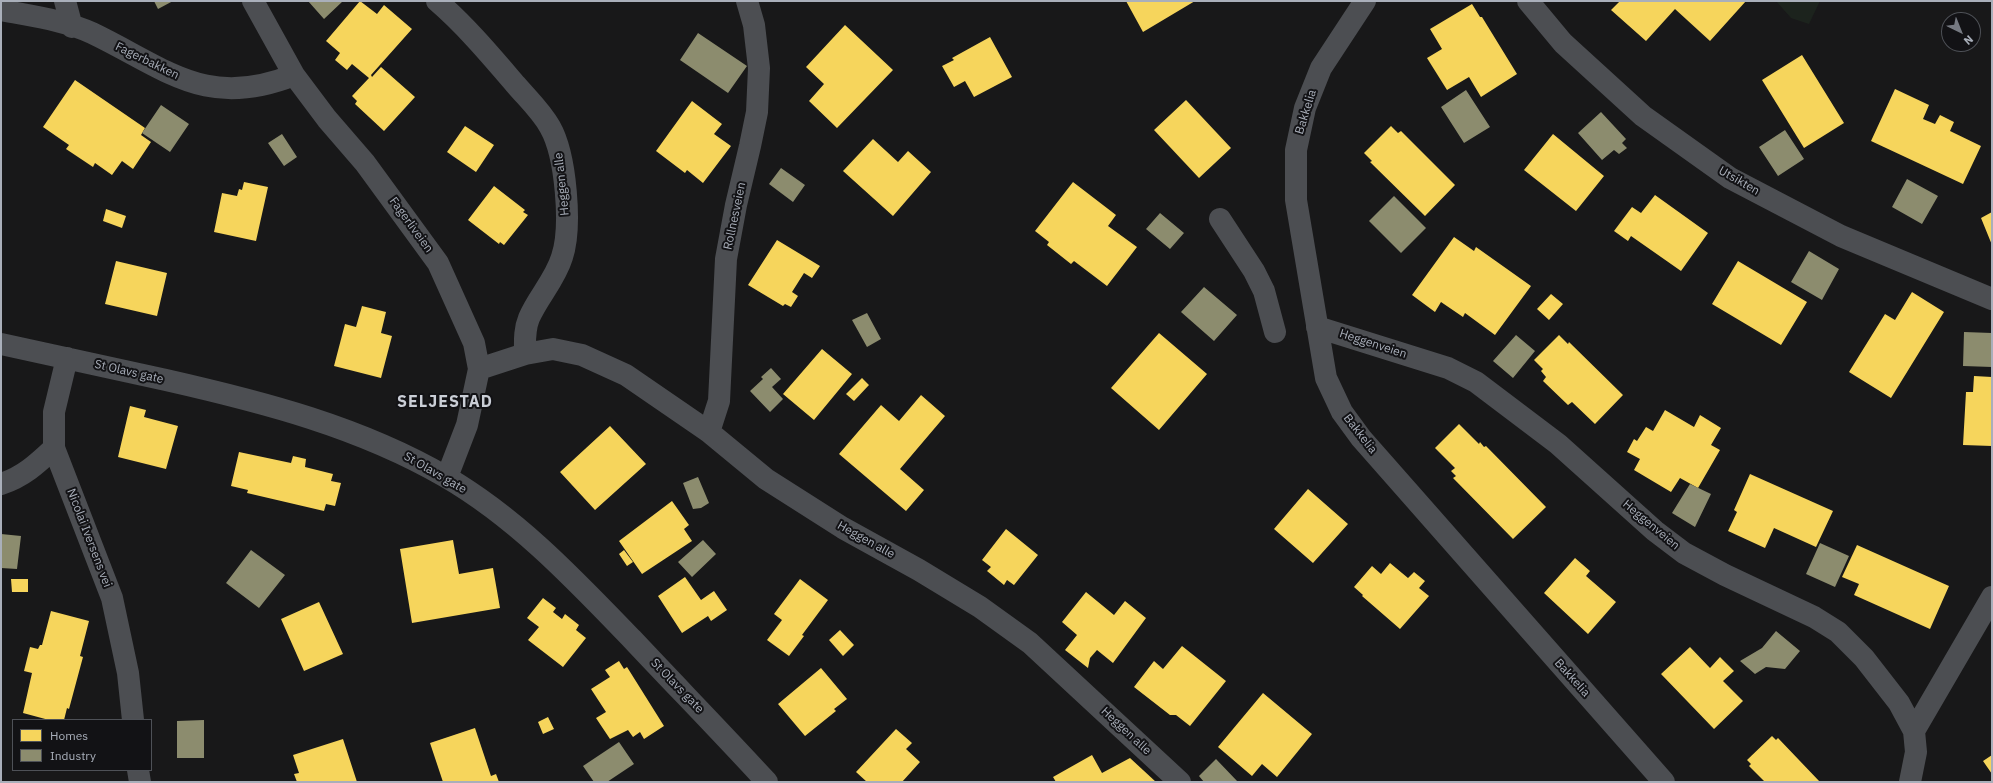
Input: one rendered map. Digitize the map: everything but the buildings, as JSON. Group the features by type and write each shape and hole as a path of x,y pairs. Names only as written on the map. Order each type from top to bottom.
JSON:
{"street":[{"path":"65,1 72,27"},
{"name":"Fagerliveien","path":"252,1 294,75 327,119 378,180 438,263 474,343 479,369 467,424 447,477"},
{"name":"Heggen alle","path":"437,1 489,53 540,113 550,126 557,141 561,158 566,206 565,242 556,272 529,318 525,330 525,354"},
{"name":"Rollnesveien","path":"709,432 719,402 726,259 736,205 757,112 760,68 754,25 747,1"},
{"name":"Bakkelia","path":"1365,1 1321,68 1305,108 1296,150 1296,200 1326,378 1342,412 1361,438 1664,782"},
{"name":"Utsikten","path":"1528,1 1563,43 1643,116 1730,178 1841,236 1992,298"},
{"name":"Fagerbakken","path":"1,10 53,20 91,33 163,72 221,89 251,88 272,84 294,75"},
{"path":"1220,219 1261,284 1275,332"},
{"name":"Heggenveien","path":"1317,327 1448,368 1476,382 1558,444 1655,531 1684,553 1725,575 1814,617 1838,632 1864,658 1899,703 1914,731 1916,752 1910,782"},
{"name":"St Olavs gate","path":"1,344 246,398 296,413 356,434 399,452 447,477 514,525 559,564 767,782"},
{"name":"Heggen alle","path":"479,369 525,354 553,349 582,354 626,375 709,432 766,479 843,528 919,570 966,599 1030,644 1180,782"},
{"name":"Nicolai Iversens vei","path":"67,358 54,412 54,448 112,598 128,673 133,719"},
{"path":"1,484 17,479 54,448"},
{"path":"1914,731 1992,597"},
{"path":"138,771 140,782"}],"shaded area":[{"path":"1776,1 1820,1 1809,24 1791,18"}],"district":[{"name":"SELJESTAD","path":"445,402"}]}
